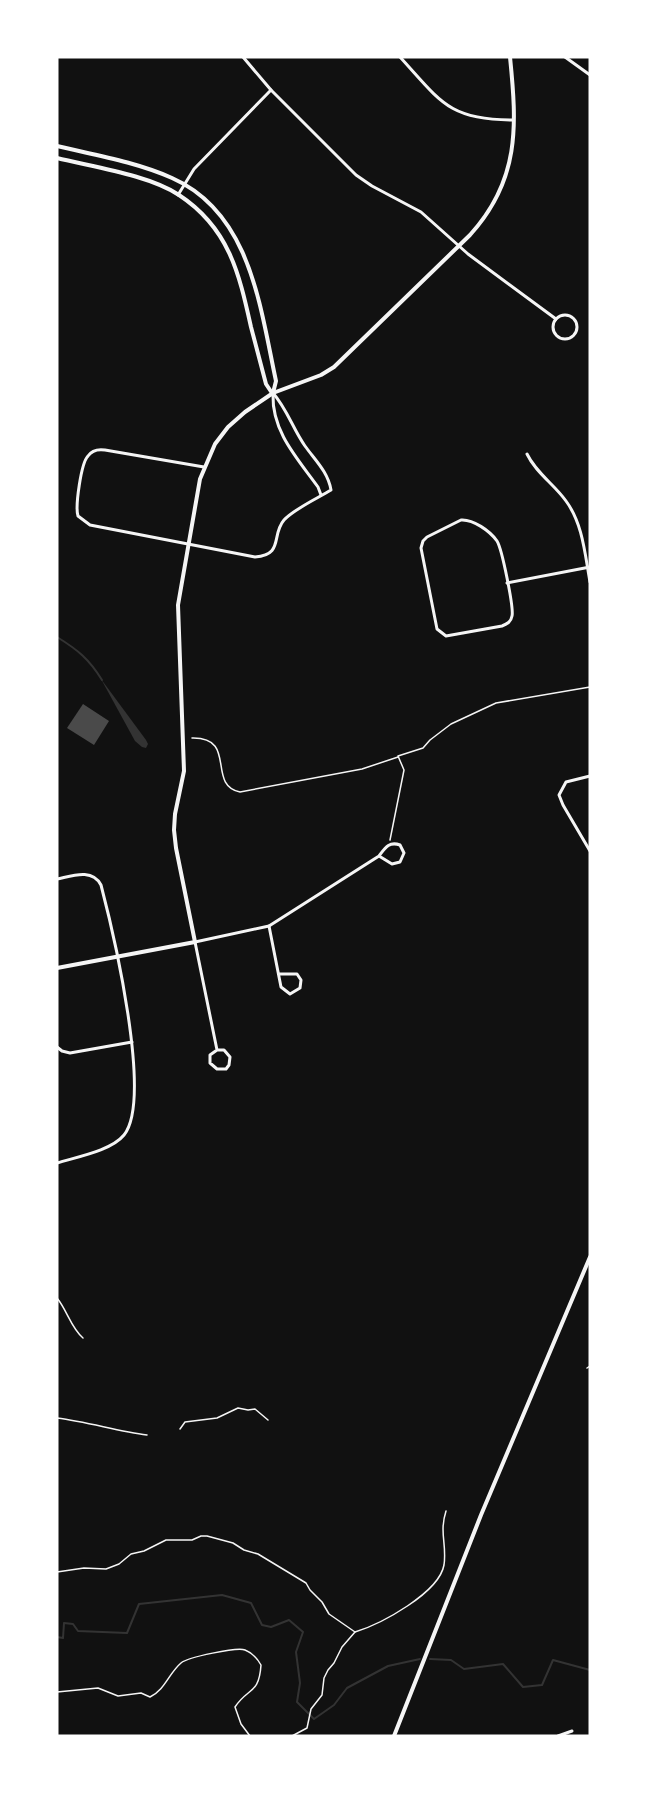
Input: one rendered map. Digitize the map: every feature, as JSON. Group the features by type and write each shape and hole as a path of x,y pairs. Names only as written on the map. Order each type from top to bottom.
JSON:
{"street":[{"path":"243,57 271,90 356,175 421,212 468,254 556,319"},
{"path":"400,57 443,102 457,112 482,119 515,120"},
{"path":"217,1050 174,830 184,771 178,605 204,467 215,444 228,427 273,393 321,375 334,367 482,220 500,190 512,156 515,120 510,57"},
{"path":"565,57 590,75"},
{"path":"178,195 194,169 271,90"},
{"path":"57,146 145,168 184,184 204,199 221,217 248,262 256,287 276,381 273,407 284,438 318,487 321,496"},
{"path":"57,158 144,180 178,195 209,222 232,257 243,286 266,384 281,402 305,446 330,480 331,490 283,521 273,550 265,556 255,557 85,523 78,516 77,508 84,463 88,455 100,449 204,467"},
{"path":"566,315 573,319 577,328 575,335 567,340 556,336 553,329 556,319 566,315"},
{"path":"527,454 534,466 570,506 578,522 589,567 590,582"},
{"path":"461,520 474,522 496,540 507,583 512,615 509,622 502,626 450,636 442,635 436,626 421,552 423,541 461,520"},
{"path":"507,583 589,567"},
{"path":"590,776 566,782 560,795 563,805 590,851"},
{"path":"57,968 269,926 379,856 390,844 397,844 403,850 404,856 400,862 392,864 379,856"},
{"path":"57,879 82,874 93,876 98,880 116,957 135,1066 132,1115 124,1135 112,1144 57,1162"},
{"path":"269,926 279,974 283,990 290,994 298,991 302,981 297,974 279,974"},
{"path":"57,1047 70,1053 132,1042"},
{"path":"217,1050 224,1050 230,1057 226,1069 217,1069 210,1063 210,1055 217,1050"},
{"path":"394,1736 481,1515 590,1257"},
{"path":"558,1736 572,1731"}],"path":[{"path":"192,738 205,738 214,743 218,750 225,781 230,788 240,792 362,769 423,748 451,724 496,703 590,687"},
{"path":"390,844 404,770 398,756"},
{"path":"57,1298 75,1330 83,1338"},
{"path":"180,1429 185,1422 217,1418 238,1408 248,1410 255,1408 268,1420"},
{"path":"57,1418 97,1425 110,1430 147,1435"},
{"path":"292,1736 307,1728 311,1709 322,1695 324,1678 328,1670 342,1647 355,1632 379,1623 426,1594 442,1573 445,1549 442,1528 446,1511"},
{"path":"57,1572 106,1569 119,1564 131,1554 144,1551 166,1540 192,1540 207,1536 234,1543 244,1550 258,1554 306,1583 329,1614 355,1632"},
{"path":"57,1692 98,1688 118,1696 141,1694 150,1697 168,1680 180,1663 189,1657 226,1652 237,1648 246,1650 255,1655 261,1665 258,1683 254,1690 236,1707 241,1724 250,1736"}],"shaded area":[{"path":"101,679 146,740 148,744 146,748 135,741"}],"building":[{"path":"83,704 109,721 94,745 67,728"}],"waterway":[{"path":"57,637 82,656 102,680"},
{"path":"57,1637 63,1638 64,1623 73,1624 78,1631 127,1633 139,1604 222,1595 251,1603 262,1625 271,1627 289,1620 303,1632 296,1652 300,1683 297,1702 314,1719 334,1705 347,1688 388,1666 420,1659"},
{"path":"430,1659 451,1660 464,1669 503,1664 523,1687 542,1685 553,1660 590,1670"}]}
